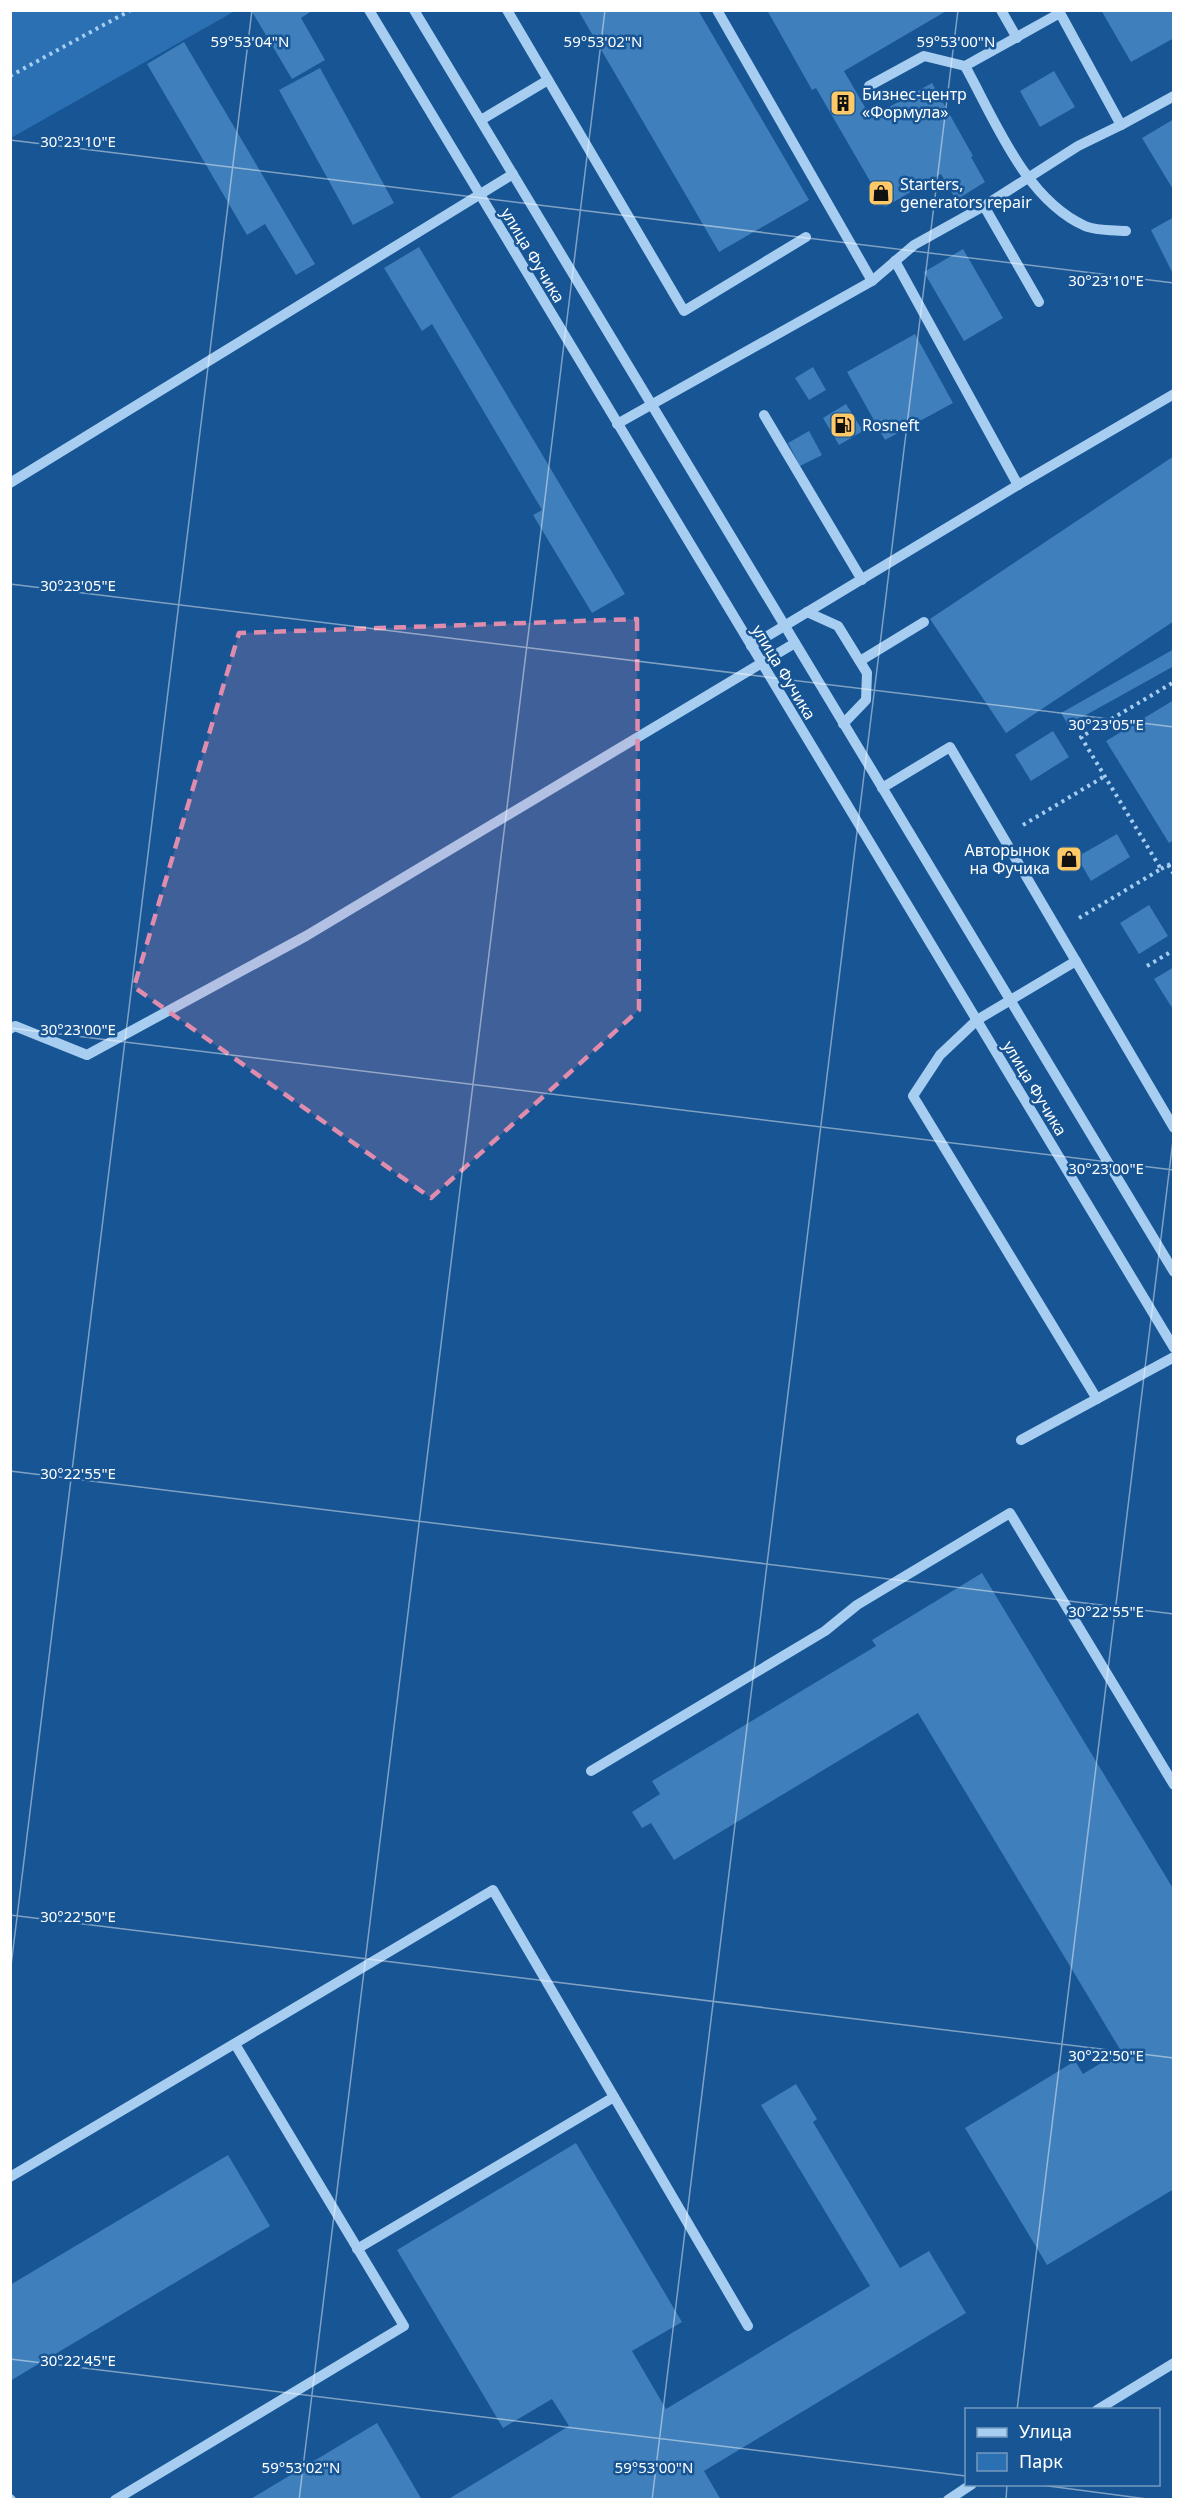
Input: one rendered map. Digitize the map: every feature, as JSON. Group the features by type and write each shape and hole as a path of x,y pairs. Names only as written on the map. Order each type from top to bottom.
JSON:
{"street":[{"name":"улица Фучика","path":"369,10 1172,1343"},
{"name":"улица Фучика","path":"414,10 1173,1272"},
{"path":"507,10 684,311 806,237"},
{"path":"717,10 872,281"},
{"path":"1001,10 1017,38"},
{"path":"870,86 924,56 965,66 1060,12 1122,125"},
{"path":"965,66 1027,178 1048,201 1086,226 1126,231"},
{"path":"481,120 548,80"},
{"path":"617,423 872,281 914,244 984,206 1078,146 1122,125 1173,96"},
{"path":"10,483 513,174"},
{"path":"984,206 1039,302"},
{"path":"895,261 1018,485"},
{"path":"751,646 1173,394"},
{"path":"764,415 862,580"},
{"path":"807,612 838,626 867,673 866,700 843,724"},
{"path":"860,661 924,622"},
{"path":"10,1029 15,1026 87,1055 306,936 795,643"},
{"path":"882,788 950,747 1173,1128"},
{"path":"1076,961 977,1020 940,1055 913,1096 1097,1399"},
{"path":"1021,1440 1173,1357"},
{"path":"591,1771 825,1631 856,1605 1010,1512 1173,1785"},
{"path":"10,2177 493,1890 748,2326"},
{"path":"115,2499 404,2326 235,2044"},
{"path":"357,2249 614,2097"},
{"path":"1098,2408 1173,2364"},
{"path":"948,2499 969,2486"}],"path":[{"path":"10,76 131,10"},
{"path":"1161,869 1081,737 1173,682"},
{"path":"1003,837 1105,776"},
{"path":"1058,931 1173,862"},
{"path":"1168,865 1173,874"},
{"path":"1147,966 1173,950"}],"highlighted area":[{"path":"637,619 639,1010 431,1198 134,987 239,633"}],"green space":[{"path":"11,10 235,10 235,11 11,138"}],"building":[{"path":"251,10 313,10 301,18 325,60 292,79"},
{"path":"578,10 698,10 809,200 719,252"},
{"name":"Бизнес-центр «Формула»","path":"767,10 948,10 844,71 870,116 932,83 985,182 956,200 941,174 885,207 816,88 812,90"},
{"path":"1101,10 1174,10 1174,38 1131,62"},
{"path":"184,42 315,264 296,275 265,224 247,235 147,64"},
{"path":"320,68 394,203 353,225 279,90"},
{"path":"1054,71 1075,107 1040,127 1020,91"},
{"path":"1174,119 1174,191 1142,138"},
{"path":"1174,217 1174,276 1151,230"},
{"path":"419,247 625,594 592,613 533,515 542,510 432,324 422,331 384,268"},
{"path":"963,249 1003,318 964,341 924,272"},
{"path":"915,334 953,403 885,440 847,372"},
{"path":"813,367 826,390 809,400 795,378"},
{"name":"Rosneft","path":"846,404 863,431 839,445 823,418"},
{"path":"809,431 822,455 800,466 788,443"},
{"path":"1174,456 1174,621 1006,733 930,619"},
{"path":"1174,649 1174,666 1068,725 1061,713"},
{"path":"1174,700 1174,840 1169,843 1106,741"},
{"path":"1053,731 1069,757 1031,781 1015,755"},
{"path":"1117,834 1130,857 1091,881 1077,857"},
{"path":"1149,905 1168,936 1139,954 1120,923"},
{"path":"1174,967 1174,1011 1154,979"},
{"path":"982,1573 1174,1890 1174,2189 1047,2265 965,2128 1075,2061 1083,2074 1121,2051 918,1713 674,1860 651,1823 642,1828 632,1812 660,1794 652,1781 876,1646 872,1640"},
{"path":"796,2084 817,2119 813,2122 900,2268 929,2251 966,2313 704,2471 721,2500 447,2500 569,2426 552,2399 503,2428 397,2250 576,2143 682,2322 632,2351 666,2409 870,2286 761,2105"},
{"path":"228,2155 270,2226 10,2381 10,2285"},
{"path":"377,2423 422,2500 249,2500"}],"place":[{"name":"Бизнес-центр «Формула»","path":"843,103"},
{"name":"Starters, generators repair","path":"881,193"},
{"name":"Rosneft","path":"843,425"},
{"name":"Авторынок на Фучика","path":"1069,859"}]}
